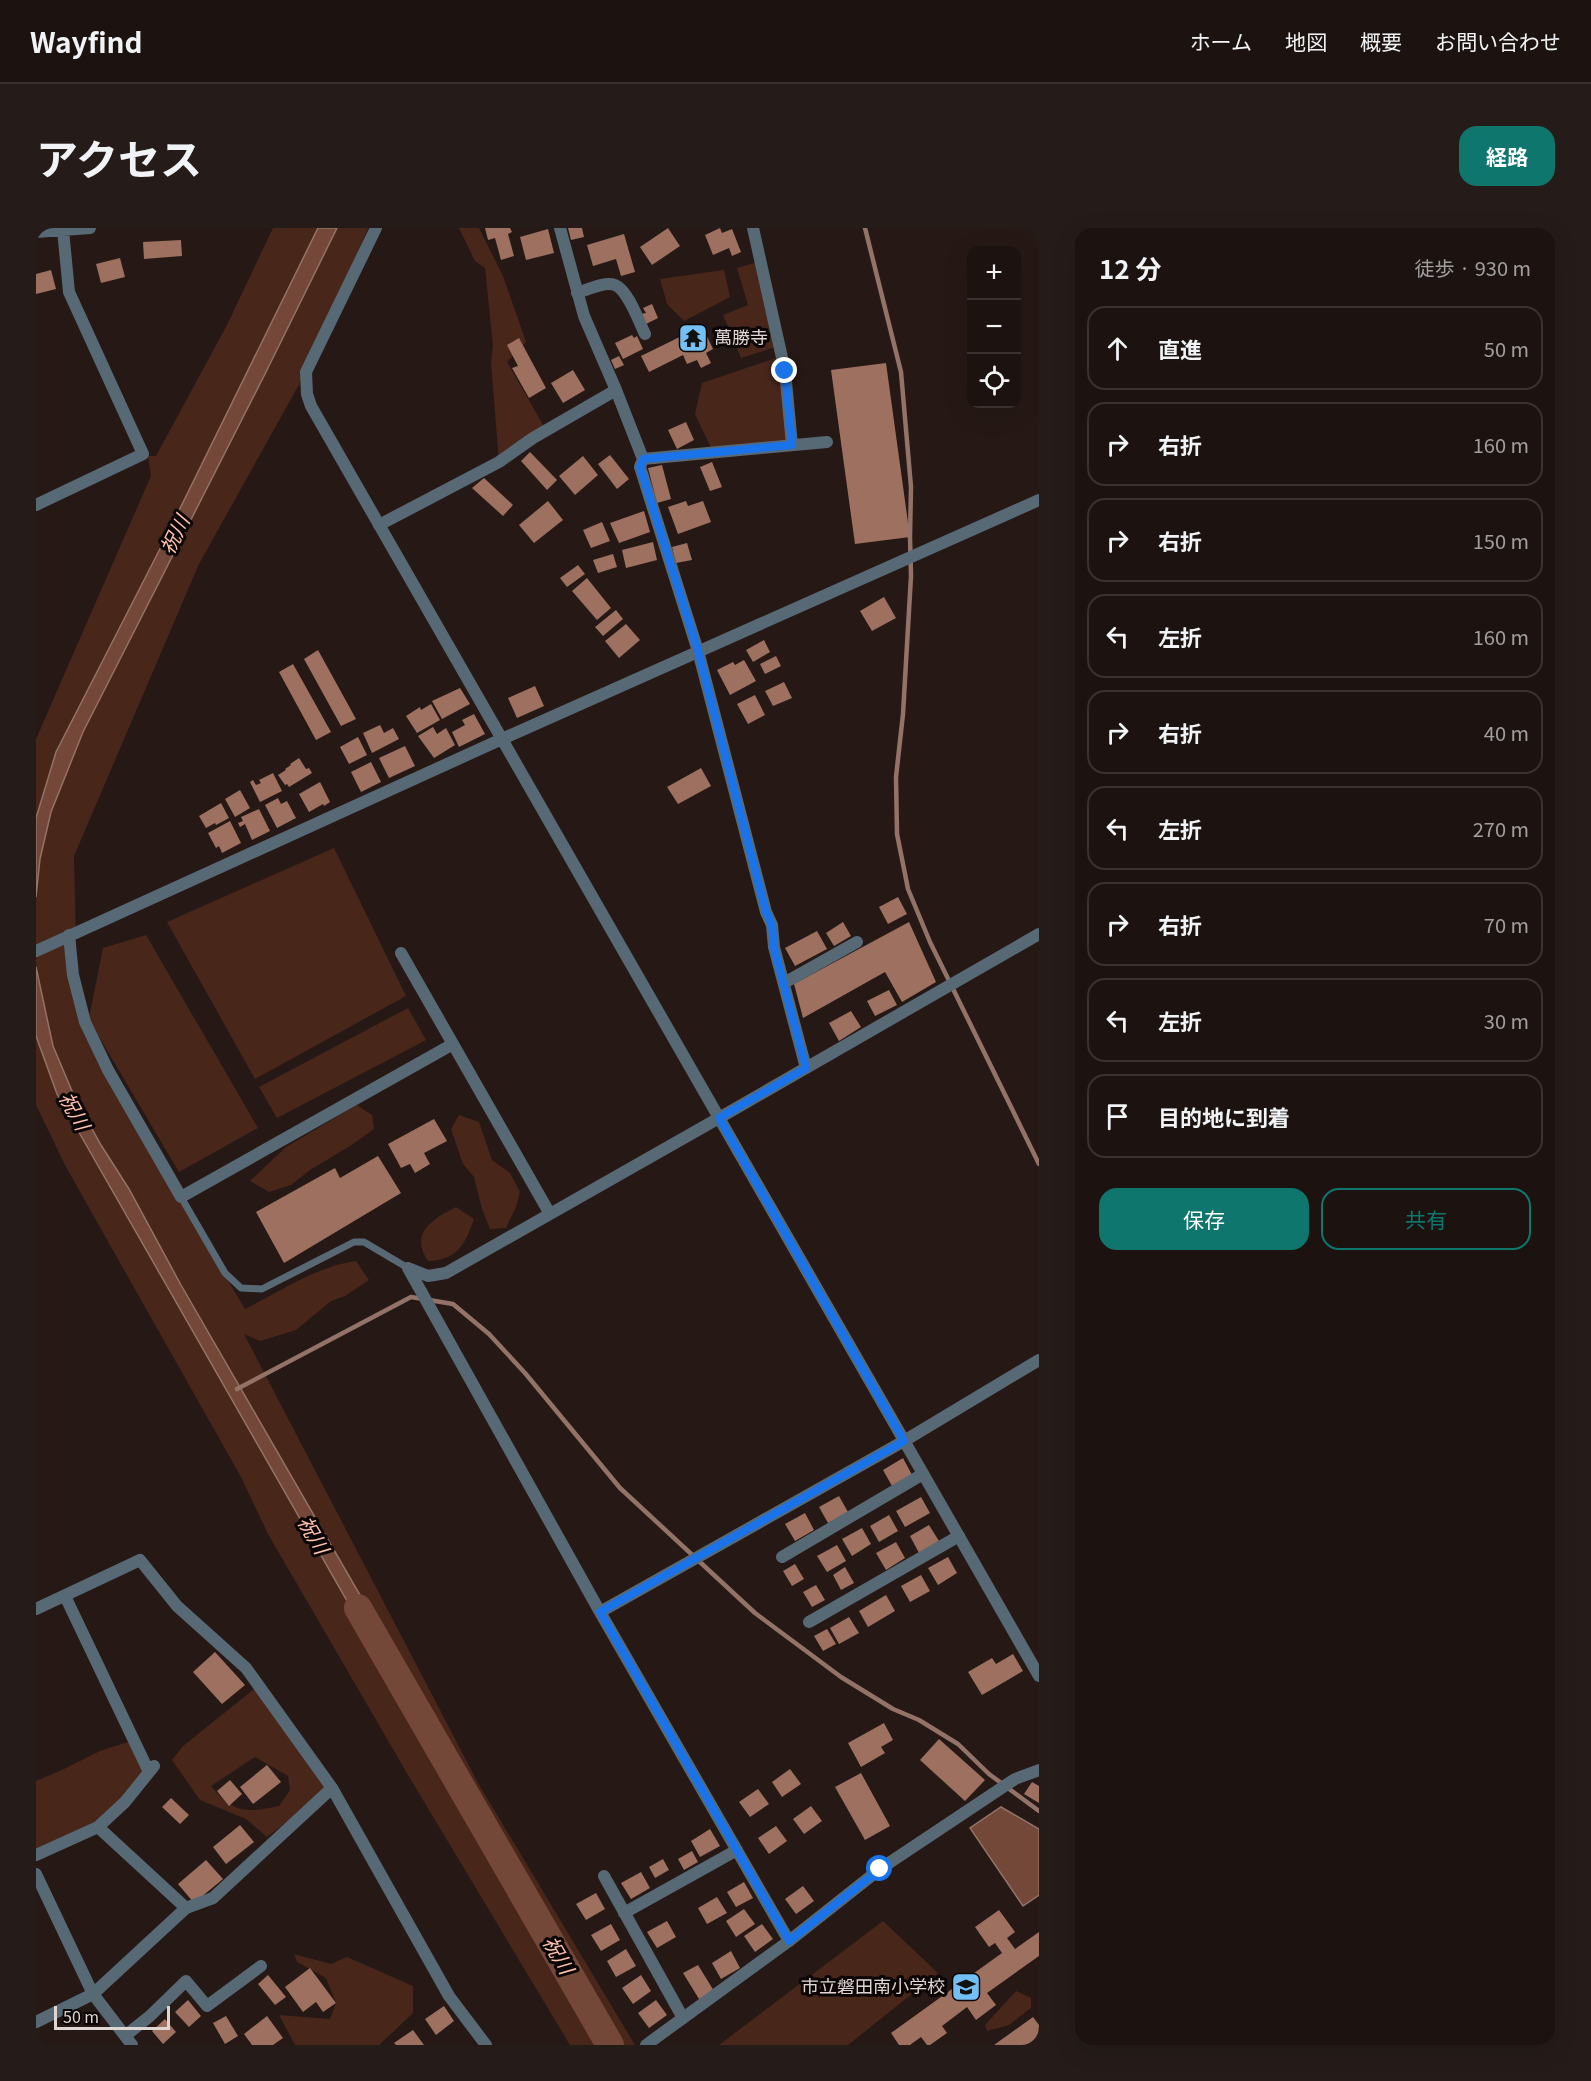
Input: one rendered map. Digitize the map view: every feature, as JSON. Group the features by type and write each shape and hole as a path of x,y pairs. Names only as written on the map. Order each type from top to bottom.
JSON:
{"street":[{"path":"40,230 90,228"},
{"path":"376,228 306,372 305,383 311,406 1039,1676"},
{"path":"560,228 584,316 643,459 640,467 698,651 766,912 772,925 774,948 806,1068"},
{"path":"753,228 785,371 792,445"},
{"path":"36,505 143,454 69,292 63,230"},
{"path":"578,293 607,284 615,285 625,293 645,334"},
{"path":"379,525 499,462 533,438 616,390"},
{"path":"643,459 826,442"},
{"path":"36,951 502,739 1039,500"},
{"path":"408,1268 428,1276 446,1273 1039,934"},
{"path":"69,935 73,975 85,1022 108,1070 181,1197 453,1044"},
{"path":"784,983 857,942"},
{"path":"401,953 550,1214"},
{"path":"408,1268 600,1612 789,1941"},
{"path":"600,1612 904,1441 1039,1359"},
{"path":"782,1557 923,1474"},
{"path":"809,1622 959,1536"},
{"path":"36,1609 140,1560 177,1606 246,1668 332,1788 449,1996 486,2045"},
{"path":"36,1855 98,1827 125,1802 152,1769 65,1596"},
{"path":"653,2043 880,1869 1016,1779 1039,1770"},
{"path":"36,2022 93,1994 186,1908 213,1898 332,1788"},
{"path":"98,1827 186,1908"},
{"path":"624,1913 737,1850"},
{"path":"36,1874 93,1994 129,2041 150,2016 186,1981 207,2006 261,1965"},
{"path":"604,1876 683,2018"}],"lane":[{"path":"181,1197 225,1273 241,1288 262,1289 354,1242 364,1242 408,1268"}],"shaded area":[{"path":"273,228 368,228 306,372 199,564 74,856 77,992 89,1018 103,948 146,935 258,1128 179,1172 92,1025 130,1117 245,1309 299,1280 341,1264 356,1261 369,1280 345,1296 331,1301 296,1330 260,1341 244,1334 478,1783 635,2045 570,2045 408,1775 268,1534 241,1477 66,1167 36,1105 36,739 151,476 148,456 156,456 227,325"},
{"path":"459,228 479,228 503,276 526,342 507,362 546,430 499,462 491,362 493,346 485,268 475,261"},
{"path":"761,261 779,346 741,358 723,315 748,305 737,268"},
{"path":"724,270 730,297 684,321 667,304 660,279"},
{"path":"782,356 792,445 713,452 695,414 702,383"},
{"path":"334,848 406,996 255,1079 167,922"},
{"path":"408,1008 426,1040 277,1118 259,1087"},
{"path":"357,1105 372,1115 374,1129 310,1170 291,1185 269,1192 250,1181 286,1147"},
{"path":"459,1115 479,1122 492,1160 510,1173 520,1192 506,1228 490,1229 474,1177 463,1164 451,1129"},
{"path":"456,1207 474,1219 467,1236 453,1254 446,1258 428,1261 423,1251 422,1235 432,1222"},
{"path":"259,1685 332,1788 267,1837 246,1819 200,1800 172,1760 183,1746","holes":["255,1757 288,1776 290,1790 279,1806 258,1810 233,1806 211,1786"]},
{"path":"134,1740 149,1772 111,1815 36,1855 36,1781 100,1751"},
{"path":"883,1921 938,1973 848,2045 719,2045"},
{"path":"294,1954 331,1964 347,1957 413,1986 413,2013 379,2045 295,2045 279,2015 330,2019 336,2003 326,1978 297,1962"},
{"path":"1016,1991 1031,1998 1031,2008 1009,2025 987,2031 985,2025"}],"water":[{"path":"318,228 337,228 83,732 51,812 40,859 36,897 36,818 56,752 165,539"},
{"path":"36,967 53,1046 75,1098 390,1647 370,1641 57,1094 36,1036"},
{"path":"1001,1807 1039,1829 1039,1895 1023,1906 970,1828"}],"building":[{"path":"485,228 510,228 512,232 508,234 514,256 501,260 495,238 488,240"},
{"path":"568,228 582,228 584,237 571,240"},
{"path":"668,228 680,246 652,265 640,247"},
{"path":"720,228 722,233 732,229 741,252 732,256 729,248 713,255 705,235"},
{"path":"548,229 554,253 526,260 520,237"},
{"path":"624,234 635,272 621,276 616,259 593,266 587,245"},
{"path":"181,240 182,256 144,259 143,242"},
{"path":"120,258 125,277 101,283 96,264"},
{"path":"51,270 56,289 36,294 36,274"},
{"path":"652,304 658,318 646,324 641,314 646,313 643,308"},
{"name":"萬勝寺","path":"702,326 713,349 706,353 711,363 701,368 697,360 687,364 683,355 649,372 641,356"},
{"path":"632,335 634,338 637,336 643,349 623,359 615,343"},
{"path":"519,338 546,388 529,398 512,368 518,366 507,345"},
{"path":"619,356 624,365 615,369 611,360"},
{"path":"886,363 910,537 855,544 831,370"},
{"path":"573,370 585,390 563,403 551,383"},
{"path":"686,422 694,440 677,449 668,430"},
{"path":"530,452 557,480 547,490 521,461"},
{"path":"610,455 629,479 617,489 598,464"},
{"path":"583,456 598,475 575,495 559,476"},
{"path":"712,462 722,487 710,491 700,467"},
{"path":"662,465 671,499 657,503 648,468"},
{"path":"484,478 513,505 503,516 472,488"},
{"path":"548,501 563,520 534,543 519,525"},
{"path":"686,501 688,506 703,501 711,522 678,534 668,507"},
{"path":"644,511 650,532 619,543 610,523"},
{"path":"602,522 610,541 591,548 583,530"},
{"path":"653,542 657,560 626,568 622,550"},
{"path":"687,543 692,560 676,563 672,547"},
{"path":"613,554 617,567 598,573 593,560"},
{"path":"578,565 585,574 567,587 560,578"},
{"path":"587,578 611,608 597,620 572,591"},
{"path":"884,597 896,618 872,631 860,611"},
{"path":"616,610 623,619 603,636 595,627"},
{"path":"626,624 640,640 619,658 605,641"},
{"path":"764,640 770,652 753,662 746,650"},
{"path":"318,650 356,719 341,726 304,659"},
{"path":"776,656 781,666 765,674 760,664"},
{"path":"744,660 756,681 730,695 717,670 733,662 735,665"},
{"path":"293,664 331,732 316,740 279,672"},
{"path":"784,682 792,698 773,706 765,691"},
{"path":"535,686 544,706 517,718 508,698"},
{"path":"460,688 470,704 442,719 432,701"},
{"path":"755,695 765,715 748,724 737,704"},
{"path":"431,704 440,720 417,733 406,716 420,707 421,710"},
{"path":"474,714 485,734 459,747 452,732 465,725 462,720"},
{"path":"380,725 384,733 393,728 399,739 372,753 363,733"},
{"path":"433,727 437,734 446,728 455,745 434,758 418,736"},
{"path":"358,737 367,755 349,764 340,747"},
{"path":"405,746 415,766 389,778 379,758"},
{"path":"299,758 306,769 309,768 312,773 289,787 278,775"},
{"path":"371,762 381,782 361,792 351,772"},
{"path":"701,768 711,786 678,804 667,787"},
{"path":"273,773 282,791 260,802 250,782 253,780 256,785 261,783 259,780"},
{"path":"320,782 330,802 309,812 299,794"},
{"path":"240,790 250,808 235,817 225,799"},
{"path":"278,798 281,804 287,801 296,818 277,828 265,805"},
{"path":"221,803 229,818 206,828 199,816"},
{"path":"259,809 270,831 252,840 245,824 240,827 238,823 243,821 241,817"},
{"path":"230,821 241,843 222,853 219,846 216,848 208,833"},
{"path":"898,897 907,914 888,924 879,907"},
{"path":"843,922 851,936 834,946 826,933"},
{"path":"909,922 936,982 902,1002 885,972 803,1018 794,984"},
{"path":"817,931 827,949 795,966 785,948"},
{"path":"889,990 897,1005 875,1016 867,1001"},
{"path":"851,1011 861,1027 839,1041 829,1023"},
{"path":"434,1119 447,1141 424,1153 430,1164 415,1173 410,1164 401,1168 388,1144"},
{"path":"378,1156 401,1193 284,1263 256,1212 335,1168 340,1178"},
{"path":"903,1458 912,1475 892,1486 883,1470"},
{"path":"839,1496 848,1512 828,1523 819,1507"},
{"path":"921,1497 930,1513 905,1527 896,1511"},
{"path":"805,1513 814,1530 795,1541 785,1524"},
{"path":"889,1515 898,1531 879,1542 870,1526"},
{"path":"929,1525 939,1541 919,1553 910,1536"},
{"path":"862,1528 871,1544 852,1556 842,1539"},
{"path":"896,1542 905,1558 886,1570 876,1553"},
{"path":"837,1545 846,1561 827,1572 817,1556"},
{"path":"948,1557 957,1573 938,1585 928,1568"},
{"path":"795,1564 804,1579 792,1586 783,1571"},
{"path":"845,1567 854,1583 841,1590 833,1575"},
{"path":"921,1575 930,1591 910,1602 901,1586"},
{"path":"816,1585 825,1600 812,1607 803,1592"},
{"path":"886,1595 895,1611 868,1627 859,1611"},
{"path":"849,1617 859,1633 839,1644 830,1628"},
{"path":"827,1629 836,1644 823,1651 814,1636"},
{"path":"215,1652 245,1685 222,1704 193,1672"},
{"path":"1013,1654 1023,1671 982,1695 968,1672 992,1658 996,1664"},
{"path":"884,1723 893,1740 881,1747 885,1753 861,1767 848,1743"},
{"path":"939,1739 985,1780 965,1801 920,1760"},
{"path":"267,1765 281,1782 253,1804 240,1787"},
{"path":"790,1769 801,1784 782,1797 772,1782"},
{"path":"861,1773 890,1826 865,1840 835,1787"},
{"path":"230,1780 242,1794 229,1806 217,1791"},
{"path":"1032,1782 1039,1786 1039,1803 1024,1794"},
{"path":"758,1789 769,1804 750,1817 739,1802"},
{"path":"171,1798 189,1815 180,1824 162,1807"},
{"path":"811,1806 822,1821 804,1834 793,1819"},
{"path":"240,1825 254,1842 226,1864 213,1847"},
{"path":"776,1826 787,1841 769,1854 758,1838"},
{"path":"710,1829 720,1846 700,1857 691,1841"},
{"path":"692,1851 698,1862 684,1870 678,1859"},
{"path":"663,1859 669,1870 655,1878 649,1867"},
{"path":"206,1860 223,1879 194,1903 178,1884"},
{"path":"641,1872 650,1888 631,1899 621,1883"},
{"path":"744,1882 753,1898 736,1907 727,1892"},
{"path":"803,1886 814,1901 796,1914 785,1899"},
{"path":"596,1893 605,1909 586,1920 576,1904"},
{"path":"717,1897 727,1913 707,1924 698,1908"},
{"path":"744,1909 755,1924 736,1937 726,1921"},
{"path":"999,1910 1015,1932 1007,1938 1015,1949 1039,1932 1039,1956 987,1993 996,2005 976,2020 967,2007 942,2026 947,2033 930,2045 927,2045 921,2037 910,2045 899,2045 891,2033 1002,1953 995,1943 989,1947 975,1927"},
{"path":"667,1921 676,1937 657,1948 647,1932"},
{"path":"611,1924 620,1940 601,1951 591,1935"},
{"path":"762,1924 773,1939 755,1952 744,1936"},
{"path":"626,1949 636,1966 616,1977 607,1961"},
{"path":"731,1951 740,1968 721,1979 712,1963"},
{"path":"698,1965 714,1991 699,1999 683,1973"},
{"path":"310,1968 336,2003 323,2012 316,2002 303,2012 285,1987"},
{"path":"268,1975 286,1997 275,2005 258,1984"},
{"path":"641,1975 651,1991 633,2004 622,1988"},
{"path":"188,2000 201,2016 189,2027 175,2012"},
{"path":"656,2000 667,2015 649,2028 638,2013"},
{"path":"444,2006 454,2021 436,2035 425,2019"},
{"path":"226,2016 238,2036 225,2044 213,2023"},
{"path":"267,2016 283,2038 273,2045 252,2045 244,2034"},
{"path":"1033,2017 1039,2025 1038,2045 994,2045"},
{"path":"165,2019 176,2032 163,2044 152,2031"},
{"path":"413,2030 424,2045 396,2045 394,2043"}],"waterway":[{"path":"865,228 901,372 911,487 911,576 903,714 896,777 897,834 908,889 930,942 1039,1164"},
{"path":"237,1389 411,1297 453,1304 489,1334 525,1373 620,1488 755,1613 841,1677 893,1709 919,1720 958,1744 989,1774 1039,1811"},
{"name":"祝川","path":"358,1608 610,2045"}],"place":[{"name":"萬勝寺","path":"693,338"},
{"name":"市立磐田南小学校","path":"966,1987"}],"route":[{"path":"785,371 792,445 643,459 640,467 698,651 766,912 772,925 774,948 806,1068 719,1118 904,1441 600,1612 789,1941 880,1869"}]}
